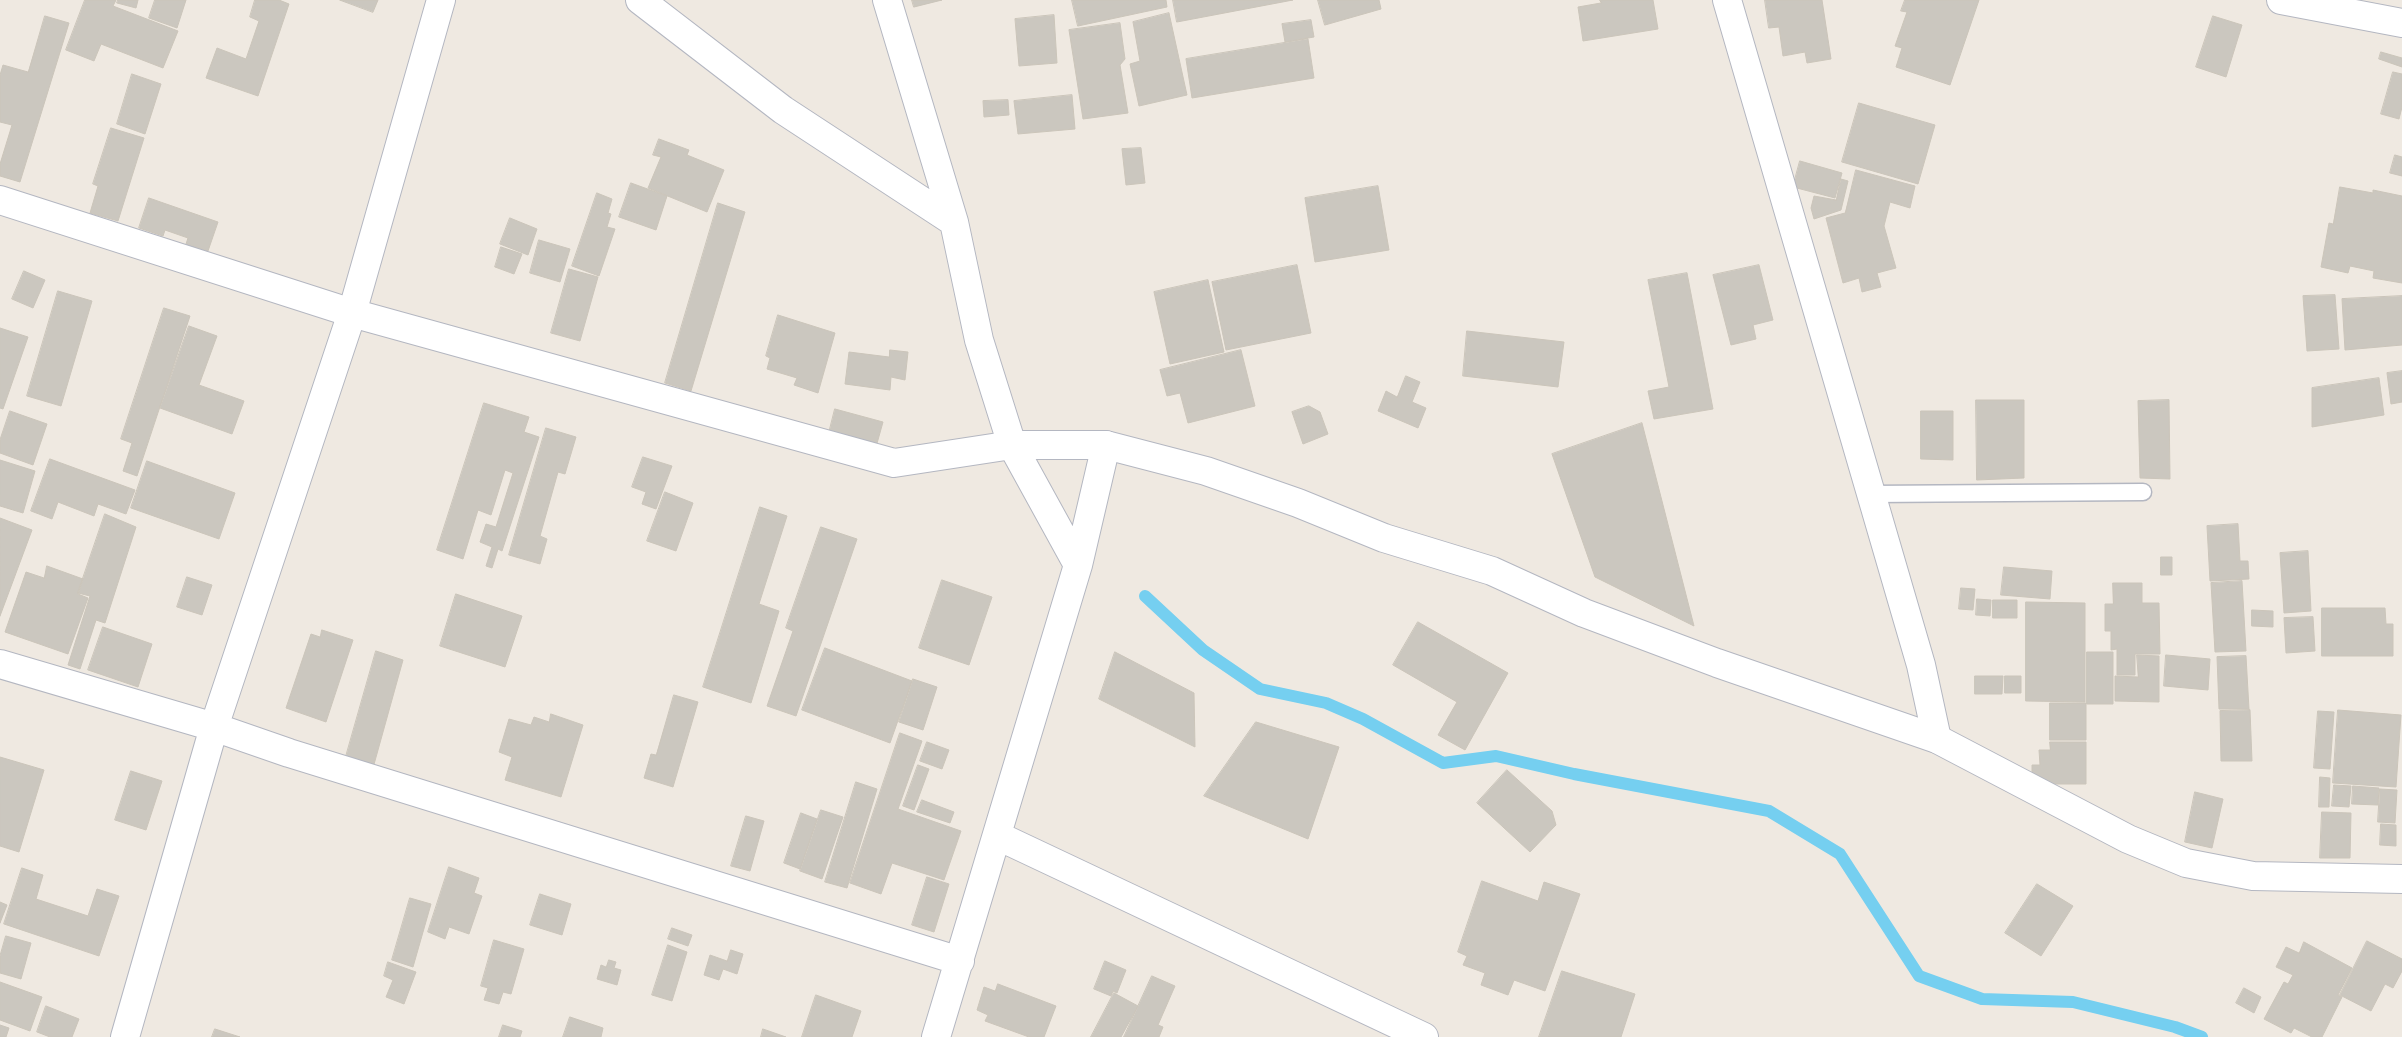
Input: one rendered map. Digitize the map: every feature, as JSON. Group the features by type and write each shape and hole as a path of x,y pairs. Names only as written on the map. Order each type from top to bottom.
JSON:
{"street":[{"path":"125,1037 214,727 352,312 440,0"},
{"path":"640,0 784,110 954,222"},
{"path":"887,0 954,222 979,340 1012,445 1078,565"},
{"path":"1727,0 1921,665 1937,739"},
{"path":"2281,0 2402,23"},
{"path":"0,200 352,312 894,463 1012,445 1106,445 1206,471 1298,502 1384,538 1492,571 1584,613 1717,663 1937,739 2128,839 2186,863 2253,876 2402,879"},
{"path":"936,1037 1078,565 1106,445"},
{"path":"0,664 214,727 289,753 960,961"},
{"path":"998,836 1424,1037"}],"lane":[{"path":"1871,494 2143,492"}],"building":[{"path":"85,0 116,0 113,6 178,31 163,68 101,44 94,61 66,50"},
{"path":"118,0 138,0 136,8 117,3"},
{"path":"155,0 186,0 177,28 149,18"},
{"path":"255,0 279,0 289,4 258,96 206,78 217,48 246,59 259,21 250,17"},
{"path":"340,0 378,0 373,12"},
{"path":"912,0 942,0 914,7"},
{"path":"1072,0 1166,0 1167,7 1078,26"},
{"path":"1173,0 1293,0 1177,22"},
{"path":"1318,0 1379,0 1381,9 1325,25"},
{"path":"1600,0 1653,0 1658,29 1583,41 1578,7 1601,3"},
{"path":"1765,0 1822,0 1831,59 1807,63 1805,52 1783,56 1779,27 1769,28"},
{"path":"1905,0 1979,0 1950,85 1896,67 1902,48 1895,46 1907,12 1901,11"},
{"path":"1169,13 1187,95 1139,106 1130,64 1140,61 1133,22"},
{"path":"1054,15 1057,63 1019,66 1015,19"},
{"path":"45,16 69,23 20,182 0,176 0,164 12,125 0,122 0,75 3,65 28,72"},
{"path":"2213,16 2242,25 2226,77 2196,67"},
{"path":"1311,20 1314,37 1285,42 1282,24"},
{"path":"1120,23 1125,59 1120,65 1128,113 1083,119 1069,30"},
{"path":"1308,39 1314,78 1192,98 1186,59"},
{"path":"2381,52 2402,58 2402,67 2379,59"},
{"path":"2393,72 2402,74 2402,107 2399,119 2381,114"},
{"path":"132,74 161,84 145,134 117,124"},
{"path":"1072,95 1075,129 1018,134 1014,101"},
{"path":"1008,100 1009,115 984,117 983,101"},
{"path":"1859,103 1935,125 1918,184 1842,162"},
{"path":"111,128 144,138 118,221 90,213 98,186 93,184"},
{"path":"659,139 689,150 687,155 724,170 707,212 648,188 661,157 653,155"},
{"path":"1141,148 1145,183 1126,185 1122,149"},
{"path":"2395,155 2402,157 2402,176 2390,173"},
{"path":"1800,161 1842,173 1835,198 1793,187"},
{"path":"1856,170 1915,186 1910,208 1890,202 1884,226 1896,268 1877,273 1881,287 1862,292 1859,278 1843,283 1826,218 1845,213"},
{"path":"1841,179 1848,181 1841,210 1814,219 1811,208 1814,196 1836,200"},
{"path":"631,183 667,196 656,230 619,217"},
{"path":"1378,186 1389,250 1315,262 1305,198"},
{"path":"2340,187 2373,193 2373,190 2402,196 2402,283 2373,278 2374,271 2350,266 2348,273 2321,267 2329,223 2333,224"},
{"path":"597,193 612,199 608,213 611,214 607,227 615,229 599,276 572,266"},
{"path":"149,198 218,222 208,251 186,244 188,238 165,230 163,236 139,228"},
{"path":"718,203 745,212 691,391 665,383"},
{"path":"510,218 537,229 528,255 500,244"},
{"path":"539,240 570,249 560,282 530,273"},
{"path":"501,247 522,254 514,274 495,267"},
{"path":"1297,265 1311,333 1226,350 1212,282"},
{"path":"1759,265 1773,320 1753,325 1756,339 1731,345 1713,275"},
{"path":"569,269 598,277 580,341 551,333"},
{"path":"24,271 45,280 33,308 12,299"},
{"path":"1687,273 1713,409 1654,419 1648,391 1669,387 1648,280"},
{"path":"1208,280 1224,352 1170,364 1154,292"},
{"path":"58,291 92,301 61,406 27,396"},
{"path":"2335,295 2339,349 2307,351 2303,296"},
{"path":"2402,296 2402,345 2345,350 2342,299"},
{"path":"164,308 190,316 137,476 123,471 132,443 121,439"},
{"path":"778,315 835,333 818,393 794,385 797,378 767,369 770,358 766,356"},
{"path":"189,326 217,336 199,385 244,401 232,434 160,408"},
{"path":"0,328 28,337 3,409 0,408"},
{"path":"1467,331 1564,342 1558,387 1463,376"},
{"path":"890,350 908,352 905,380 891,377 890,390 845,384 849,352 889,357"},
{"path":"1241,350 1255,406 1188,423 1180,393 1167,396 1160,370"},
{"path":"2402,371 2402,402 2391,404 2387,373"},
{"path":"1406,376 1420,382 1412,402 1426,408 1418,428 1378,411 1386,391 1397,397"},
{"path":"2379,378 2384,415 2312,427 2312,388"},
{"path":"1976,400 2024,400 2024,478 1977,480"},
{"path":"2169,400 2170,479 2140,478 2138,401"},
{"path":"484,403 529,417 524,432 539,437 502,551 498,549 492,568 486,566 492,547 480,542 486,524 496,527 513,473 505,470 491,515 478,510 463,559 437,550"},
{"path":"1309,406 1320,412 1328,434 1303,444 1292,412"},
{"path":"835,409 883,422 876,447 829,433"},
{"path":"10,411 47,424 33,465 0,453 0,440"},
{"path":"1921,411 1953,411 1953,460 1921,459"},
{"path":"1642,423 1694,626 1595,577 1552,454"},
{"path":"546,428 576,437 565,474 558,472 540,536 547,539 540,564 509,555"},
{"path":"643,457 672,466 656,509 642,504 646,492 632,487"},
{"path":"50,459 135,490 126,514 98,504 94,516 58,502 52,519 31,511"},
{"path":"0,460 35,471 23,513 0,506"},
{"path":"147,461 235,493 219,539 131,508"},
{"path":"665,492 693,503 676,551 647,541"},
{"path":"760,507 787,516 759,604 779,611 751,703 703,687"},
{"path":"105,514 136,527 105,623 96,620 80,669 68,665 90,596 78,593"},
{"path":"0,518 32,530 0,616"},
{"path":"2238,524 2240,561 2248,561 2249,579 2210,581 2207,526"},
{"path":"821,527 857,539 796,716 767,706 793,631 786,628"},
{"path":"2308,551 2311,611 2284,613 2280,553"},
{"path":"2161,557 2172,557 2172,575 2161,575"},
{"path":"47,566 83,579 78,594 88,598 68,654 5,632 26,572 44,578"},
{"path":"2004,567 2052,571 2050,599 2001,595"},
{"path":"187,577 212,585 202,615 177,607"},
{"path":"942,580 992,597 969,665 919,648"},
{"path":"2242,581 2246,651 2215,652 2211,583"},
{"path":"2113,583 2142,583 2142,603 2159,603 2160,654 2135,654 2135,675 2117,675 2117,649 2111,650 2111,631 2105,631 2105,604 2113,604"},
{"path":"1961,588 1975,589 1973,610 1959,609"},
{"path":"456,594 522,616 505,667 440,646"},
{"path":"1977,599 1991,600 1990,616 1976,615"},
{"path":"1993,600 2017,600 2017,618 1993,618"},
{"path":"2026,602 2085,603 2085,702 2026,701"},
{"path":"2322,608 2385,608 2386,624 2393,624 2393,656 2322,656"},
{"path":"2252,610 2273,611 2273,627 2252,626"},
{"path":"2313,617 2315,651 2286,653 2284,618"},
{"path":"1418,622 1508,673 1465,750 1438,735 1457,702 1393,665"},
{"path":"103,627 152,644 138,687 88,670"},
{"path":"322,630 353,640 326,722 286,708 311,634 320,637"},
{"path":"825,648 912,681 890,743 802,710"},
{"path":"376,651 403,660 373,768 345,760"},
{"path":"1115,652 1194,693 1195,747 1099,699"},
{"path":"2087,652 2113,652 2113,704 2087,704"},
{"path":"2137,655 2159,656 2159,702 2115,701 2115,676 2138,677"},
{"path":"2166,655 2210,659 2208,690 2164,686"},
{"path":"2246,656 2249,709 2219,709 2217,657"},
{"path":"1975,676 2003,676 2002,694 1975,694"},
{"path":"2005,676 2021,676 2021,693 2005,693"},
{"path":"913,679 937,687 923,730 899,722"},
{"path":"674,695 698,702 673,787 644,778 651,754 656,755"},
{"path":"2050,703 2086,703 2086,740 2050,740"},
{"path":"2250,710 2252,761 2221,761 2220,711"},
{"path":"2338,710 2401,715 2396,787 2333,783"},
{"path":"2318,711 2334,712 2330,769 2314,768"},
{"path":"551,714 583,725 561,797 505,780 512,757 499,752 509,719 531,725 534,717 549,722"},
{"path":"1256,722 1339,747 1308,839 1204,796"},
{"path":"900,733 922,741 898,809 961,831 944,880 892,863 881,894 850,883"},
{"path":"927,742 949,750 942,769 920,761"},
{"path":"2050,742 2086,742 2086,784 2032,784 2032,765 2040,765 2039,750 2050,750"},
{"path":"0,757 44,770 19,852 0,846"},
{"path":"918,765 929,769 914,810 903,806"},
{"path":"1507,770 1552,811 1556,825 1530,852 1477,803"},
{"path":"131,771 162,781 146,830 115,820"},
{"path":"2320,777 2330,778 2329,807 2319,807"},
{"path":"856,782 877,789 847,888 825,882"},
{"path":"2334,785 2351,786 2349,807 2332,806"},
{"path":"2353,786 2379,788 2378,805 2352,804"},
{"path":"2380,789 2397,790 2395,823 2378,822"},
{"path":"2195,792 2223,799 2212,848 2185,842"},
{"path":"922,800 954,812 950,823 917,812"},
{"path":"821,810 843,817 822,879 800,871"},
{"path":"2322,812 2351,813 2350,858 2320,858"},
{"path":"801,813 817,819 800,869 784,863"},
{"path":"746,816 764,821 750,871 731,866"},
{"path":"2381,824 2396,825 2396,846 2380,845"},
{"path":"449,867 479,878 474,893 482,896 469,934 449,927 445,939 428,932"},
{"path":"22,868 43,875 36,899 88,916 97,889 119,896 99,956 4,924"},
{"path":"927,877 949,884 934,932 912,925"},
{"path":"1482,881 1538,901 1544,882 1580,894 1545,991 1514,980 1508,995 1481,985 1485,973 1463,965 1467,956 1458,952"},
{"path":"2037,884 2073,906 2041,956 2005,933"},
{"path":"540,894 571,904 562,935 530,925"},
{"path":"410,898 431,904 413,967 392,960"},
{"path":"0,902 7,905 0,923"},
{"path":"672,928 692,935 688,946 668,939"},
{"path":"6,936 31,943 21,979 0,973 0,956"},
{"path":"494,940 524,949 511,994 503,992 499,1004 484,1000 488,988 481,986"},
{"path":"2367,941 2402,959 2402,971 2393,988 2385,984 2371,1011 2340,995"},
{"path":"2304,942 2352,968 2338,995 2342,997 2322,1037 2312,1037 2294,1028 2291,1033 2264,1019 2284,982 2288,984 2293,975 2276,967 2286,947 2299,953"},
{"path":"668,945 687,952 672,1001 652,995"},
{"path":"731,950 743,954 737,974 723,969 719,980 704,975 710,955 727,961"},
{"path":"609,960 616,962 614,968 621,970 617,985 597,979 601,965 606,967"},
{"path":"1105,961 1126,970 1117,993 1113,991 1111,996 1094,989"},
{"path":"388,962 416,972 404,1004 386,997 393,980 384,976"},
{"path":"1562,971 1635,994 1621,1037 1539,1037"},
{"path":"1152,976 1175,986 1158,1025 1163,1027 1159,1037 1124,1037"},
{"path":"0,982 42,997 30,1031 0,1020"},
{"path":"998,984 1056,1006 1044,1037 1029,1037 985,1021 988,1015 977,1010 984,987 995,991"},
{"path":"2244,988 2261,997 2254,1013 2236,1003"},
{"path":"1114,993 1138,1006 1121,1037 1091,1037"},
{"path":"816,995 861,1011 852,1037 802,1037"},
{"path":"46,1006 79,1019 72,1037 50,1037 37,1032"},
{"path":"570,1017 603,1028 601,1037 563,1037"},
{"path":"0,1025 9,1028 6,1037 0,1037"},
{"path":"503,1025 522,1031 520,1037 499,1037"},
{"path":"215,1029 240,1037 212,1037"},
{"path":"763,1029 786,1037 761,1037"}],"waterway":[{"path":"1145,596 1203,650 1260,689 1326,703 1363,719 1443,763 1496,756 1574,774 1769,811 1840,854 1919,976 1982,999 2073,1002 2175,1027 2202,1037"}]}
